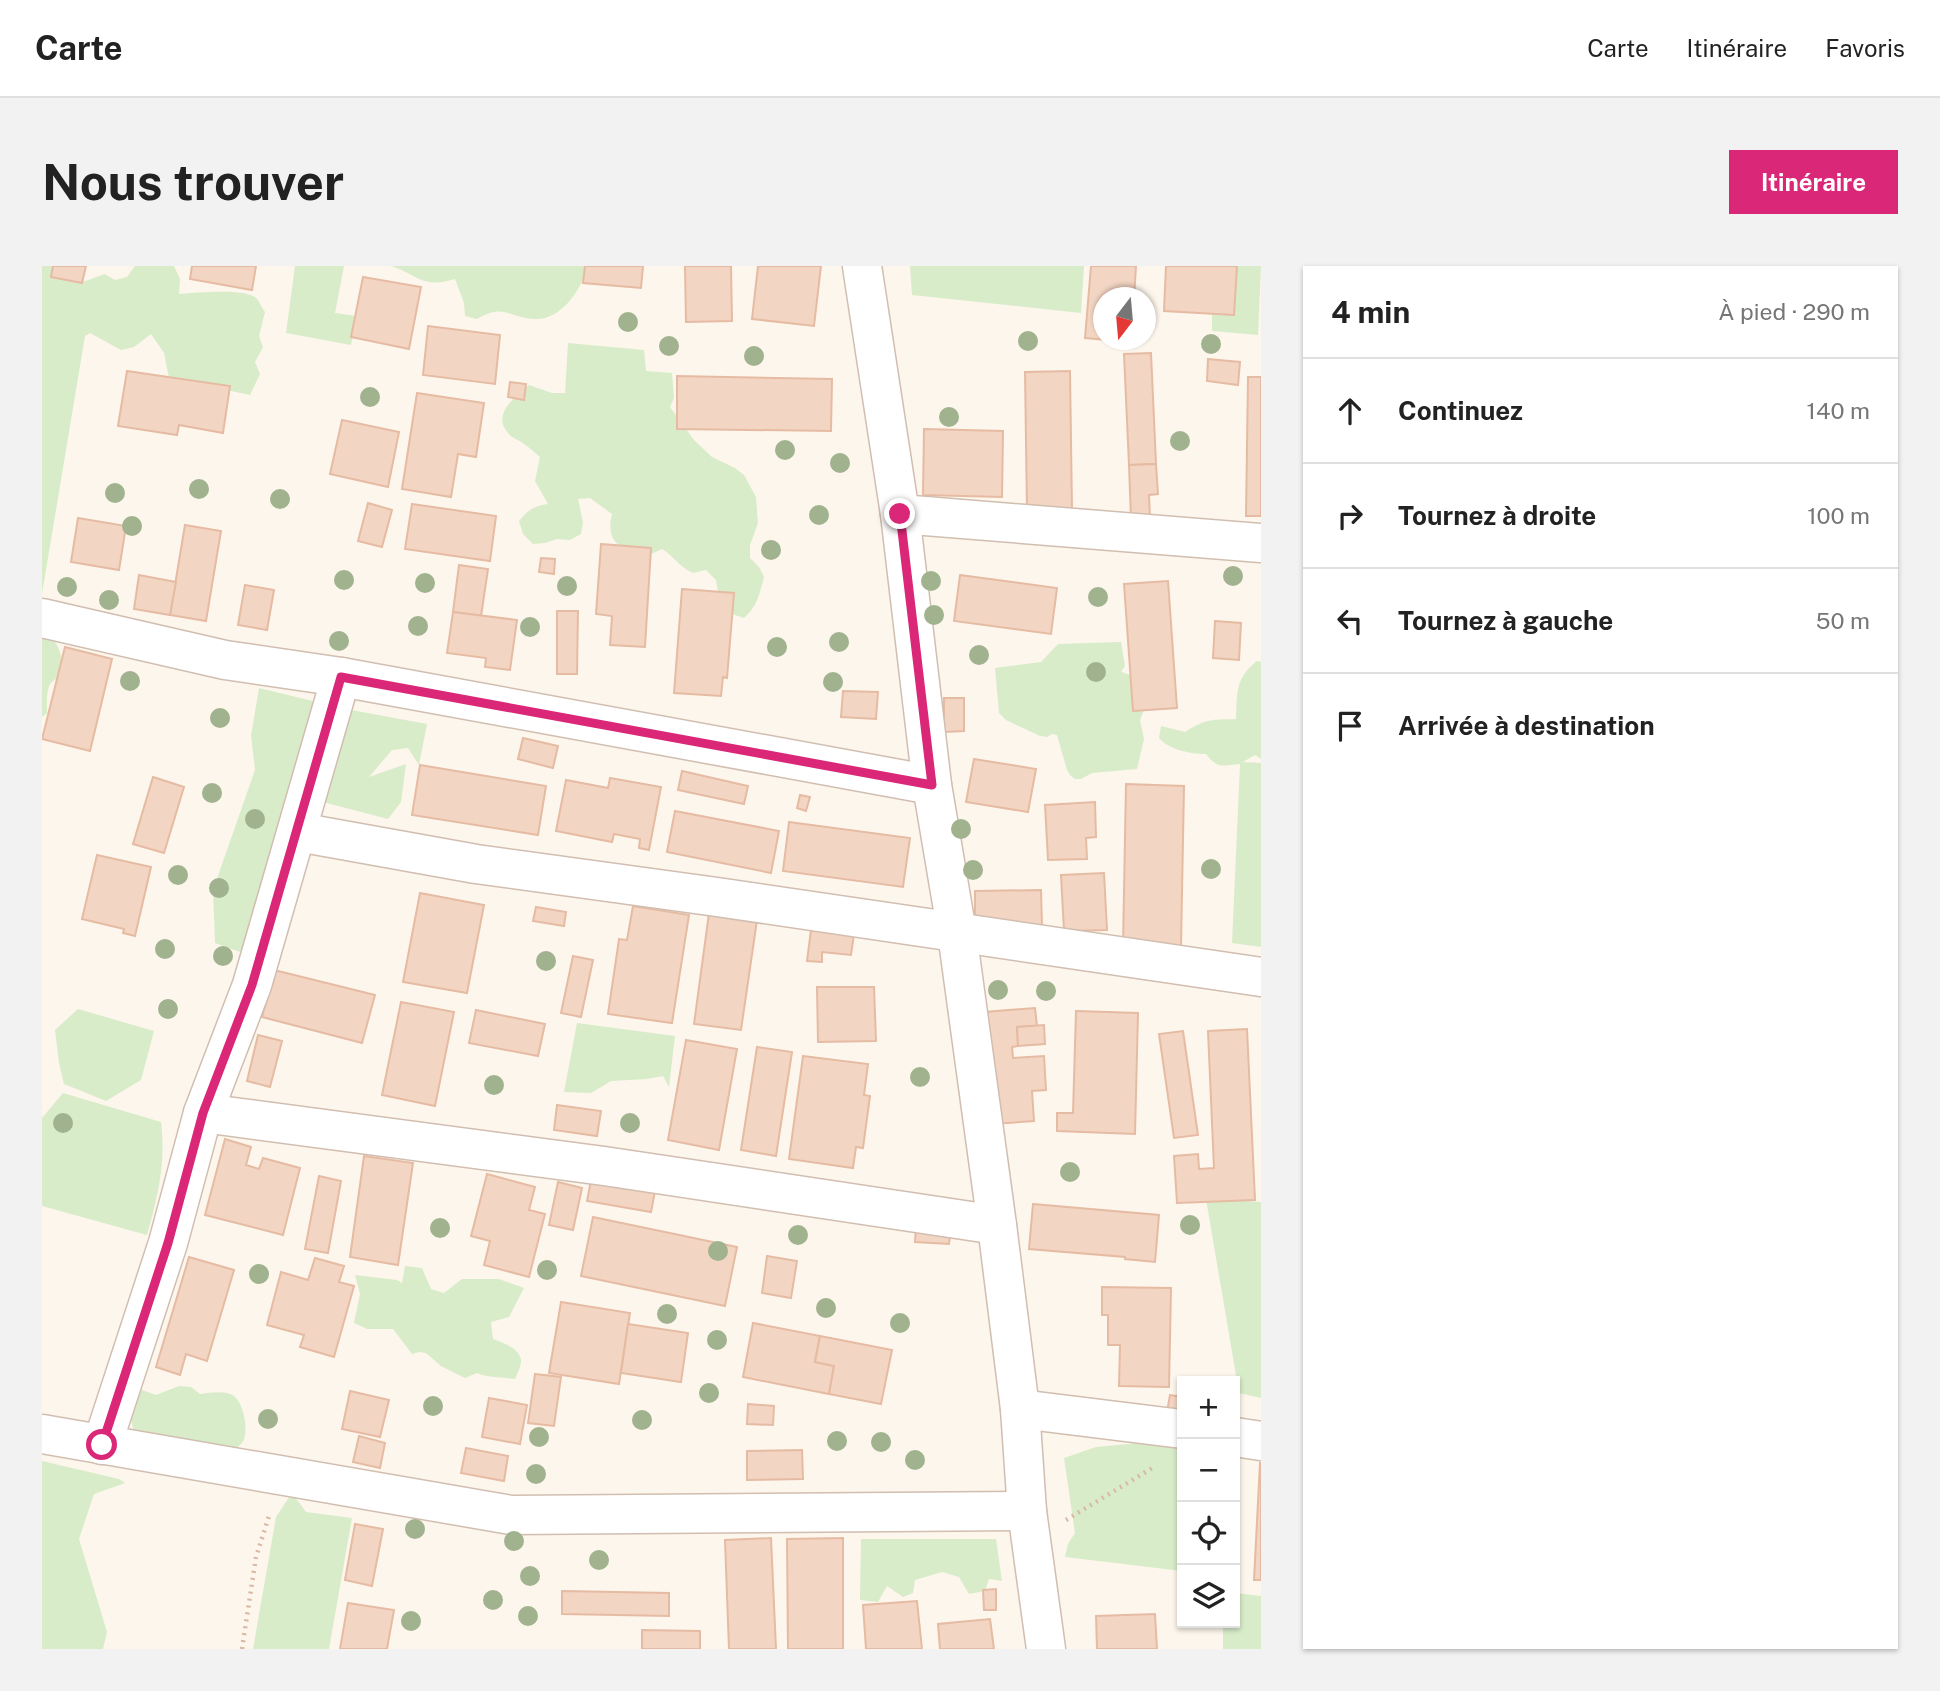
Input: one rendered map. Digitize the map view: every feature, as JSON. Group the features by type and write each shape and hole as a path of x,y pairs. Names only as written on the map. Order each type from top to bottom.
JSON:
{"street":[{"path":"862,266 900,514 932,785 957,933 997,1225 1020,1409 1029,1526 1046,1649"},
{"path":"900,514 1261,543"},
{"path":"42,618 225,660 341,677 932,785"},
{"path":"102,1445 168,1243 203,1113 252,985 341,677"},
{"path":"298,832 476,864 1261,977"},
{"path":"203,1113 604,1166 997,1225"},
{"path":"1020,1409 1177,1428"},
{"path":"42,1434 511,1515 1029,1526"},
{"path":"1240,1438 1261,1441"}],"path":[{"path":"1029,1526 1159,1464"},
{"path":"242,1649 256,1557 283,1476"}],"green space":[{"path":"42,266 54,266 52,272 72,282 78,282 105,274 115,280 127,277 135,266 174,266 180,279 179,294 241,293 256,298 265,312 259,336 263,347 255,362 260,374 250,395 169,378 164,353 151,334 134,347 121,350 90,333 85,336 42,594"},
{"path":"295,266 344,266 335,313 357,316 351,345 286,333"},
{"path":"391,266 588,266 581,284 569,302 553,315 534,319 500,311 477,319 465,316 464,303 455,279 427,282"},
{"path":"910,266 1084,266 1081,313 912,295"},
{"path":"1199,266 1261,266 1258,335 1212,331 1212,289"},
{"path":"568,343 644,350 646,371 672,373 674,398 670,407 694,440 712,457 744,475 756,497 758,523 750,545 750,558 764,577 755,604 744,618 732,614 723,604 716,580 706,570 693,573 662,549 645,557 622,548 611,532 612,514 590,498 578,499 583,522 581,534 570,540 557,539 533,544 523,534 519,521 532,509 548,504 535,481 540,457 512,437 502,420 507,406 529,385 552,393 565,393"},
{"path":"42,631 53,639 62,663 61,670 49,687 47,713 42,717"},
{"path":"1121,642 1125,666 1121,672 1138,677 1147,702 1140,720 1144,739 1137,769 1092,773 1075,779 1067,770 1057,735 1040,736 1006,720 999,713 995,668 1041,662 1058,644"},
{"path":"1257,661 1261,662 1261,759 1255,755 1243,762 1261,763 1261,947 1232,943 1240,764 1218,764 1206,754 1168,746 1159,738 1161,726 1185,732 1209,721 1236,719 1237,694 1241,680"},
{"path":"259,688 317,702 243,953 215,943 213,890 255,770 251,735"},
{"path":"346,709 427,724 419,765 408,748 392,750 369,777 406,764 401,802 388,819 319,801"},
{"path":"78,1009 154,1031 141,1080 106,1101 64,1084 55,1030"},
{"path":"577,1023 675,1036 669,1087 663,1076 611,1081 591,1093 564,1092"},
{"path":"63,1093 161,1122 160,1179 147,1235 42,1206 42,1118"},
{"path":"1206,1199 1261,1202 1261,1398 1240,1393 1240,1376 1236,1376"},
{"path":"405,1266 422,1268 431,1289 444,1293 462,1279 499,1279 524,1288 509,1317 491,1322 493,1339 510,1347 520,1357 515,1379 477,1373 465,1378 441,1366 426,1353 412,1354 393,1329 367,1329 354,1323 360,1294 355,1275 397,1280 402,1283"},
{"path":"179,1386 191,1387 200,1394 218,1392 234,1396 243,1411 246,1430 244,1440 236,1449 135,1436 129,1412 134,1387 156,1395"},
{"path":"1177,1439 1177,1570 1065,1557 1068,1544 1075,1533 1064,1458 1096,1447"},
{"path":"42,1461 119,1479 125,1483 94,1494 79,1539 107,1632 103,1649 42,1649"},
{"path":"292,1493 306,1512 352,1518 329,1649 253,1649 276,1517"},
{"path":"861,1539 996,1539 1002,1581 989,1579 985,1591 969,1594 959,1577 942,1572 915,1580 913,1593 903,1597 887,1586 878,1602 860,1600"},
{"path":"1240,1594 1261,1596 1261,1649 1223,1649 1223,1628 1240,1628"}],"building":[{"path":"53,266 86,266 82,283 51,277"},
{"path":"192,266 256,266 252,290 190,279"},
{"path":"585,266 643,266 641,288 583,283"},
{"path":"685,266 731,266 732,321 686,322"},
{"path":"758,266 821,266 814,326 752,319"},
{"path":"1091,266 1136,266 1135,287 1093,287 1093,339 1085,338"},
{"path":"1166,266 1237,266 1234,315 1164,311"},
{"path":"363,277 421,287 409,349 351,337"},
{"path":"428,326 500,335 495,384 423,375"},
{"path":"1151,353 1156,464 1129,465 1124,354"},
{"path":"1208,359 1240,362 1238,385 1207,381"},
{"path":"127,371 230,386 223,433 179,425 177,435 118,426"},
{"path":"1070,371 1072,510 1027,511 1025,372"},
{"path":"677,376 832,379 831,431 677,429"},
{"path":"1248,377 1261,377 1261,516 1246,516"},
{"path":"510,382 526,384 524,400 508,397"},
{"path":"417,393 484,403 476,457 458,454 451,497 402,489"},
{"path":"342,420 399,432 388,487 330,474"},
{"path":"924,429 1003,431 1002,497 923,495"},
{"path":"1156,464 1158,494 1149,495 1150,518 1131,519 1129,465"},
{"path":"368,503 392,510 382,547 358,541"},
{"path":"412,504 496,516 490,561 405,549"},
{"path":"78,518 126,526 119,570 71,562"},
{"path":"185,525 221,531 206,621 170,615"},
{"path":"601,544 651,548 645,647 610,645 612,616 596,614"},
{"path":"541,558 555,559 554,574 539,572"},
{"path":"459,565 488,569 481,616 453,612"},
{"path":"139,575 176,582 170,615 134,609"},
{"path":"960,575 1057,588 1051,634 954,621"},
{"path":"1168,581 1177,708 1133,711 1124,584"},
{"path":"245,585 274,590 267,630 238,625"},
{"path":"682,589 734,593 727,678 723,677 721,696 674,693"},
{"path":"557,611 578,611 577,674 557,674"},
{"path":"453,612 517,620 510,670 485,667 486,658 447,653"},
{"path":"1215,621 1241,623 1239,660 1213,658"},
{"path":"65,647 112,659 90,751 42,739"},
{"path":"843,691 878,692 876,719 841,717"},
{"path":"944,698 964,698 964,731 944,732"},
{"path":"523,738 558,746 553,768 518,759"},
{"path":"974,759 1036,769 1028,812 966,802"},
{"path":"420,765 546,786 538,835 412,815"},
{"path":"682,771 748,786 744,804 678,790"},
{"path":"153,777 184,787 164,853 133,844"},
{"path":"610,778 661,787 649,850 639,848 640,839 614,834 612,842 556,831 566,780 608,788"},
{"path":"1126,784 1184,786 1181,947 1123,946"},
{"path":"800,795 810,797 806,811 797,808"},
{"path":"1095,802 1096,837 1086,838 1087,859 1048,860 1045,805"},
{"path":"675,811 779,831 771,873 667,852"},
{"path":"789,822 910,838 903,887 783,871"},
{"path":"97,855 151,867 135,936 123,933 124,929 82,919"},
{"path":"1104,873 1107,930 1064,931 1061,875"},
{"path":"1041,890 1042,926 975,927 975,891"},
{"path":"420,893 484,905 467,993 403,982"},
{"path":"633,906 689,915 672,1023 608,1014 619,939 627,940"},
{"path":"536,907 566,912 564,926 533,921"},
{"path":"709,913 757,920 741,1030 694,1024"},
{"path":"811,930 854,934 851,955 822,952 822,962 807,961"},
{"path":"573,956 593,960 581,1017 561,1013"},
{"path":"274,970 375,995 362,1043 262,1017"},
{"path":"817,987 874,987 876,1041 818,1042"},
{"path":"401,1002 454,1012 435,1106 382,1095"},
{"path":"1035,1008 1037,1026 1017,1027 1018,1046 1012,1047 1013,1058 1044,1056 1046,1090 1032,1091 1034,1121 994,1124 985,1012"},
{"path":"476,1010 545,1024 538,1056 469,1043"},
{"path":"1076,1011 1138,1013 1135,1134 1057,1131 1057,1113 1073,1113"},
{"path":"1044,1025 1045,1044 1018,1046 1017,1027"},
{"path":"1247,1029 1255,1200 1177,1203 1174,1156 1198,1154 1199,1169 1214,1168 1208,1031"},
{"path":"1183,1031 1198,1135 1174,1138 1159,1034"},
{"path":"258,1035 282,1041 270,1087 247,1081"},
{"path":"686,1040 737,1049 719,1150 668,1140"},
{"path":"757,1047 792,1052 776,1156 741,1150"},
{"path":"803,1056 868,1064 864,1095 870,1096 863,1148 856,1147 853,1168 789,1159"},
{"path":"557,1105 601,1111 597,1136 554,1130"},
{"path":"225,1139 251,1147 246,1165 259,1169 263,1158 300,1168 283,1235 205,1215"},
{"path":"364,1156 413,1163 398,1265 350,1257"},
{"path":"487,1174 535,1187 529,1210 545,1214 529,1277 484,1265 490,1241 471,1236"},
{"path":"319,1176 341,1181 328,1253 305,1249"},
{"path":"591,1180 655,1191 651,1212 587,1201"},
{"path":"558,1182 582,1188 573,1230 549,1225"},
{"path":"1033,1204 1159,1215 1155,1262 1029,1249"},
{"path":"593,1217 737,1247 725,1306 581,1276"},
{"path":"916,1226 951,1228 949,1244 915,1242"},
{"path":"767,1256 797,1261 791,1298 762,1293"},
{"path":"189,1257 234,1270 207,1361 186,1354 180,1375 156,1367"},
{"path":"315,1258 344,1266 339,1282 354,1286 334,1357 300,1347 304,1335 267,1325 281,1272 308,1280"},
{"path":"1102,1287 1171,1288 1169,1387 1119,1386 1120,1345 1108,1345 1108,1315 1102,1315"},
{"path":"561,1302 630,1313 619,1384 549,1373"},
{"path":"753,1323 820,1336 815,1362 834,1366 829,1394 743,1377"},
{"path":"628,1324 688,1333 681,1382 621,1373"},
{"path":"820,1336 892,1350 881,1404 829,1394 834,1366 815,1362"},
{"path":"535,1374 561,1377 554,1426 528,1423"},
{"path":"350,1391 389,1400 380,1437 342,1429"},
{"path":"1170,1395 1177,1396 1177,1414 1167,1412"},
{"path":"489,1398 527,1405 520,1444 482,1437"},
{"path":"748,1404 774,1406 773,1425 747,1424"},
{"path":"359,1436 385,1443 380,1468 353,1462"},
{"path":"466,1448 508,1456 504,1481 461,1473"},
{"path":"802,1450 803,1479 747,1480 747,1451"},
{"path":"1260,1463 1261,1580 1254,1580"},
{"path":"355,1524 383,1529 372,1586 345,1580"},
{"path":"771,1538 776,1649 729,1649 725,1540"},
{"path":"843,1538 843,1649 788,1649 787,1539"},
{"path":"996,1589 996,1610 984,1610 983,1590"},
{"path":"562,1591 669,1593 669,1616 562,1614"},
{"path":"917,1601 922,1649 866,1649 863,1605"},
{"path":"348,1603 394,1610 387,1649 340,1649"},
{"path":"1155,1614 1157,1649 1097,1649 1096,1616"},
{"path":"990,1619 994,1649 940,1649 938,1624"},
{"path":"642,1630 700,1631 700,1649 642,1649"}],"route":[{"path":"102,1445 168,1243 203,1113 252,985 341,677 932,785 900,514"}]}
